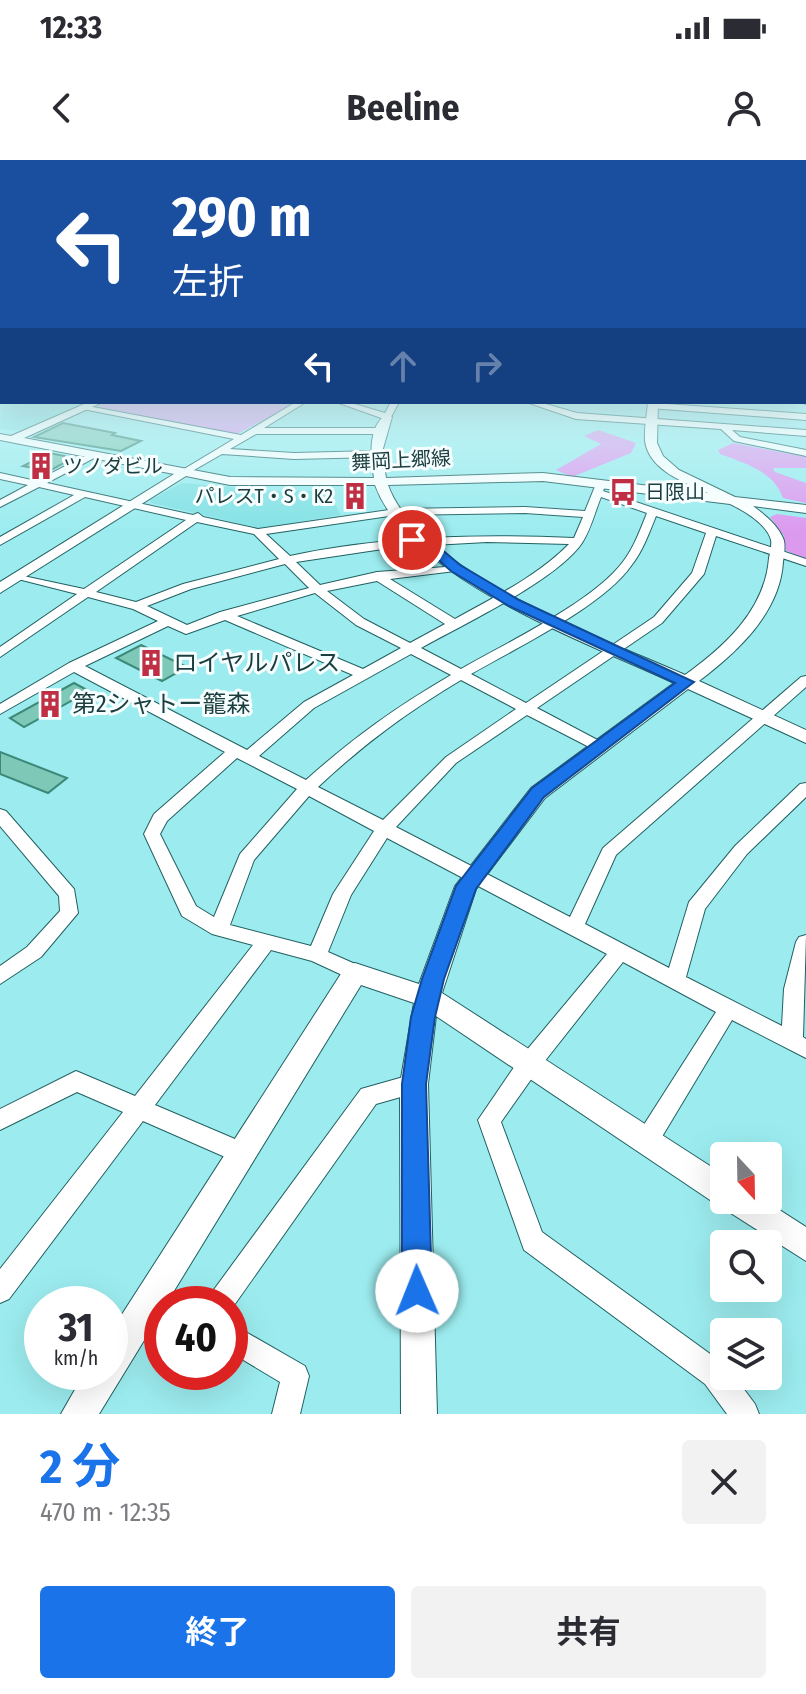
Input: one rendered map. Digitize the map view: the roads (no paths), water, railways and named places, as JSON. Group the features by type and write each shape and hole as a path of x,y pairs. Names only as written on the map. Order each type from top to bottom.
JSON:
{"street":[{"path":"3,441 66,415"},
{"path":"117,415 243,438"},
{"path":"0,588 282,415"},
{"path":"379,415 387,417 376,454 382,484 396,512 455,568 551,622 806,737"},
{"path":"601,415 653,422 804,433 802,417 774,415"},
{"path":"419,1414 414,1084 429,998 466,886 538,793 722,656 758,615 775,577 778,540 773,530 737,502 684,478 658,458 651,443 653,415"},
{"path":"724,427 737,439 806,453"},
{"path":"255,431 381,431"},
{"name":"舞岡上郷線","path":"3,441 178,476 248,486 465,481 599,489 806,511"},
{"path":"222,451 294,456 376,454"},
{"path":"0,504 88,458"},
{"path":"0,476 198,516 258,532 396,512 525,510 590,514"},
{"path":"710,1183 429,998 355,973 317,955 219,929 189,911 152,834 160,818 309,705 503,597 561,559 578,541 599,489 653,511 806,563"},
{"path":"0,542 85,493"},
{"path":"219,929 246,858 307,788 356,743 408,706 595,594 626,566 653,511"},
{"path":"0,653 198,516"},
{"path":"317,955 342,894 385,828 451,760 658,620 698,574 712,531"},
{"path":"258,532 315,587 360,622 600,747"},
{"path":"137,606 187,587 287,559 422,539 578,541"},
{"path":"18,576 137,606 186,630 315,587 377,576 455,568"},
{"path":"377,576 453,623"},
{"path":"224,615 362,674"},
{"path":"0,710 74,666 166,622"},
{"path":"74,666 799,1045"},
{"path":"574,927 609,852 806,680"},
{"path":"675,980 696,907 741,850 806,788"},
{"path":"0,976 34,952 69,913 68,894 3,825"},
{"path":"799,1045 794,989 806,942"},
{"path":"0,1290 266,943"},
{"path":"620,952 529,1064 489,1120 533,1241 715,1374 745,1414"},
{"path":"170,1286 241,1153 355,973"},
{"path":"646,1142 729,1008"},
{"path":"0,1120 76,1081 241,1153"},
{"path":"232,1286 369,1096 414,1084"},
{"path":"758,1214 806,1245"},
{"path":"128,1342 144,1322"},
{"path":"248,1348 295,1376 286,1414"},
{"path":"79,1414 94,1390"}],"place":[{"name":"ツノダビル","path":"41,466"},
{"name":"日限山","path":"623,492"},
{"name":"パレスT・S・K2","path":"355,496"},
{"name":"ロイヤルパレス","path":"151,663"},
{"name":"第2シャトー籠森","path":"50,704"}]}
